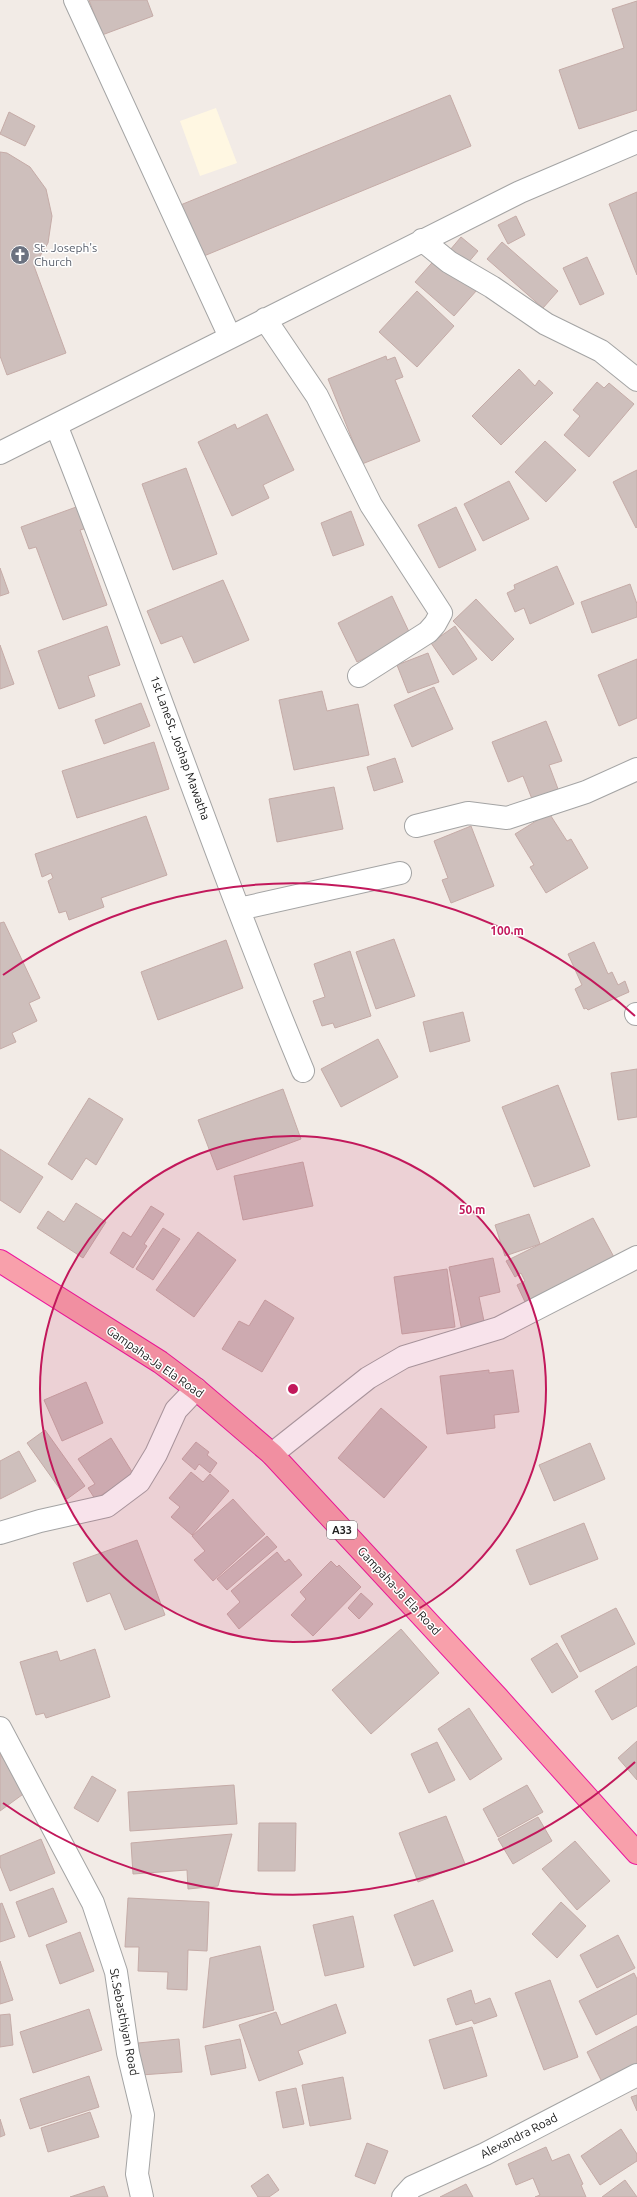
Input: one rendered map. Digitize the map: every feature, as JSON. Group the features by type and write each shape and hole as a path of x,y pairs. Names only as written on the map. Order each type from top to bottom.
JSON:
{"highway":[{"name":"Gampaha-Ja Ela Road","path":"0,1261 160,1362 196,1389 272,1454 498,1698 637,1853"}],"street":[{"path":"75,0 230,337"},
{"path":"0,453 520,192 637,142"},
{"path":"422,240 449,262 492,287 546,324 601,351 637,380"},
{"path":"265,319 317,396 371,505 441,613 435,624 428,632 359,676"},
{"name":"1st LaneSt. Joshap Mawatha","path":"56,425 110,562 240,909 303,1071"},
{"path":"416,826 468,812 507,818 586,792 637,769"},
{"path":"240,909 400,873"},
{"path":"272,1454 368,1378 404,1357 498,1328 637,1257"},
{"path":"0,1533 40,1521 107,1506 133,1487 139,1482 156,1454 176,1410 196,1389"},
{"name":"St.Sebasthiyan Road","path":"0,1728 93,1903 116,1972 128,2053 143,2115 137,2174 142,2197"},
{"name":"Alexandra Road","path":"403,2197 412,2187 485,2154 637,2075"}],"shaded area":[{"path":"216,108 237,163 200,176 180,121"}],"building":[{"path":"89,0 147,0 153,16 102,35"},
{"path":"637,1 637,110 579,129 559,70 624,48 612,9"},
{"path":"450,95 471,146 199,258 178,206"},
{"path":"9,112 35,126 25,146 0,134"},
{"name":"St. Joseph's Church","path":"0,152 7,153 30,167 46,189 52,216 48,243 34,266 66,353 7,375 0,356"},
{"path":"637,192 637,275 609,204"},
{"path":"516,216 525,235 508,244 498,225"},
{"path":"461,237 478,251 467,264 450,250"},
{"path":"502,242 558,291 543,308 487,259"},
{"path":"438,256 477,290 454,316 415,282"},
{"path":"587,257 604,294 580,305 563,268"},
{"path":"417,291 454,326 417,367 379,332"},
{"path":"386,356 387,360 395,357 403,377 395,380 420,441 362,464 328,379"},
{"path":"519,369 535,386 539,380 553,393 501,445 472,416"},
{"path":"597,382 604,388 609,383 634,404 589,457 564,435 580,416 573,410"},
{"path":"267,414 294,470 263,485 269,498 232,516 198,442 235,424 237,429"},
{"path":"545,441 576,470 546,502 515,472"},
{"path":"186,468 217,554 173,570 142,484"},
{"path":"637,470 637,527 636,528 613,482"},
{"path":"509,481 529,519 483,541 464,504"},
{"path":"79,506 87,528 80,530 107,605 63,620 36,547 29,549 21,527"},
{"path":"456,507 476,550 439,568 418,525"},
{"path":"351,511 364,545 333,556 321,523"},
{"path":"557,566 574,604 530,624 524,608 515,612 507,593 515,589 514,585"},
{"path":"0,568 9,593 0,596"},
{"path":"223,580 249,640 194,663 182,636 161,644 147,611"},
{"path":"630,584 637,604 637,617 592,633 581,602"},
{"path":"392,596 411,636 357,662 338,623"},
{"path":"476,599 514,639 492,661 453,621"},
{"path":"107,626 120,665 88,676 95,696 59,709 38,651"},
{"path":"455,626 477,659 453,675 431,643"},
{"path":"0,645 14,684 0,689"},
{"path":"428,653 439,682 408,693 397,665"},
{"path":"637,659 637,718 619,726 598,675"},
{"path":"434,687 453,729 412,747 394,705"},
{"path":"322,691 327,711 358,704 369,755 294,770 279,700"},
{"path":"141,703 150,726 104,744 95,720"},
{"path":"546,721 562,761 549,765 558,789 532,799 523,776 508,782 492,742"},
{"path":"154,742 169,789 77,818 62,771"},
{"path":"395,758 403,782 374,791 367,767"},
{"path":"334,787 343,829 277,842 269,799"},
{"path":"549,813 567,841 571,839 588,868 546,893 530,867 534,865 515,834"},
{"path":"146,816 167,875 101,898 104,907 69,920 66,911 59,913 48,881 53,878 51,873 42,877 35,854"},
{"path":"471,826 494,886 451,903 442,880 448,878 434,841"},
{"path":"4,922 40,998 29,1003 37,1021 12,1033 16,1042 0,1049 0,923"},
{"path":"394,939 415,996 376,1009 356,952"},
{"path":"226,940 243,988 158,1020 141,972"},
{"path":"594,942 608,974 612,972 618,985 625,981 629,992 588,1010 586,1008 584,1009 575,989 582,985 568,954"},
{"path":"350,951 371,1016 335,1028 333,1023 322,1026 313,1001 325,997 314,964"},
{"path":"463,1012 470,1041 430,1052 423,1022"},
{"path":"378,1039 398,1077 341,1107 321,1069"},
{"path":"637,1069 637,1117 618,1120 611,1073"},
{"path":"558,1085 590,1166 534,1187 502,1107"},
{"path":"283,1089 301,1139 217,1170 198,1120"},
{"path":"89,1098 123,1119 96,1165 86,1158 72,1180 48,1164"},
{"path":"0,1149 43,1177 20,1213 0,1200"},
{"path":"303,1162 313,1206 243,1220 234,1176"},
{"path":"76,1203 106,1222 83,1258 37,1228 48,1211 64,1222"},
{"path":"151,1206 164,1214 144,1244 147,1246 133,1268 110,1253 123,1232 131,1237"},
{"path":"529,1214 540,1244 505,1256 495,1225"},
{"path":"593,1218 615,1259 526,1304 517,1285 525,1281 521,1273 515,1277 506,1261"},
{"path":"163,1228 180,1239 153,1280 136,1269"},
{"path":"198,1232 236,1260 194,1317 156,1290"},
{"path":"493,1258 500,1292 479,1297 485,1326 462,1331 449,1267"},
{"path":"447,1269 455,1327 402,1334 394,1277"},
{"path":"265,1300 294,1318 262,1372 222,1349 239,1321 249,1326"},
{"path":"489,1370 489,1373 513,1370 519,1412 494,1415 495,1428 447,1434 440,1376"},
{"path":"86,1382 103,1423 62,1441 44,1400"},
{"path":"381,1408 427,1447 384,1498 338,1458"},
{"path":"45,1430 85,1486 67,1499 27,1443"},
{"path":"111,1438 134,1475 95,1499 88,1488 95,1484 78,1459"},
{"path":"196,1442 209,1452 207,1455 217,1463 210,1473 199,1464 195,1470 182,1459"},
{"path":"590,1443 605,1479 554,1501 539,1465"},
{"path":"19,1451 36,1481 0,1499 0,1461"},
{"path":"191,1472 203,1482 210,1474 229,1491 192,1535 171,1517 180,1507 169,1498"},
{"path":"233,1499 265,1534 213,1581 194,1560 205,1551 192,1536"},
{"path":"584,1523 598,1559 530,1585 516,1550"},
{"path":"267,1536 277,1547 227,1590 217,1579"},
{"path":"137,1540 165,1615 125,1630 110,1593 87,1602 73,1563"},
{"path":"277,1552 285,1562 289,1559 302,1575 239,1629 227,1614 240,1602 231,1591"},
{"path":"331,1561 337,1567 339,1565 361,1587 313,1636 291,1615 306,1599 300,1592"},
{"path":"361,1593 373,1604 359,1619 348,1608"},
{"path":"616,1608 635,1644 580,1672 561,1636"},
{"path":"401,1629 439,1673 371,1734 332,1690"},
{"path":"557,1643 578,1677 552,1693 531,1659"},
{"path":"95,1649 110,1697 46,1718 44,1713 36,1715 20,1662 57,1651 60,1661"},
{"path":"637,1666 637,1706 612,1720 595,1691"},
{"path":"469,1708 502,1759 470,1780 438,1729"},
{"path":"637,1741 637,1780 618,1758"},
{"path":"437,1742 455,1780 429,1793 411,1754"},
{"path":"0,1754 26,1792 0,1811"},
{"path":"92,1776 116,1790 98,1822 74,1808"},
{"path":"234,1785 237,1824 130,1831 128,1792"},
{"path":"527,1785 543,1812 498,1837 483,1809"},
{"path":"446,1816 465,1864 418,1882 399,1833"},
{"path":"538,1817 552,1841 513,1864 498,1839"},
{"path":"259,1823 296,1823 295,1871 258,1871"},
{"path":"232,1834 218,1886 188,1889 187,1870 133,1874 131,1843"},
{"path":"41,1839 55,1873 10,1891 0,1866 0,1856"},
{"path":"575,1841 610,1881 577,1910 542,1869"},
{"path":"53,1888 67,1922 29,1937 16,1902"},
{"path":"128,1898 209,1902 207,1951 188,1950 187,1990 167,1989 168,1972 138,1971 139,1947 125,1947"},
{"path":"433,1900 453,1951 414,1966 394,1915"},
{"path":"561,1902 586,1926 557,1958 532,1934"},
{"path":"2,1903 15,1937 0,1942 0,1904"},
{"path":"353,1916 364,1967 325,1976 313,1925"},
{"path":"80,1932 94,1971 60,1984 46,1945"},
{"path":"618,1935 635,1968 597,1988 580,1955"},
{"path":"260,1946 274,2010 203,2028 210,1958"},
{"path":"0,1961 13,2000 0,2004"},
{"path":"634,1973 637,1979 637,2014 596,2035 579,2001"},
{"path":"550,1980 578,2057 544,2070 515,1993"},
{"path":"471,1990 475,2004 490,1998 497,2016 474,2024 472,2020 456,2025 447,1999"},
{"path":"336,2004 346,2033 298,2051 303,2064 259,2081 239,2025 276,2012 281,2025"},
{"path":"89,2009 102,2050 33,2073 20,2032"},
{"path":"10,2014 13,2045 0,2047 0,2015"},
{"path":"637,2026 637,2072 605,2088 587,2052"},
{"path":"472,2027 487,2076 444,2089 429,2040"},
{"path":"179,2039 182,2072 141,2075 138,2043"},
{"path":"240,2039 246,2068 211,2075 205,2046"},
{"path":"89,2076 99,2107 30,2129 20,2099"},
{"path":"343,2077 351,2119 310,2126 302,2085"},
{"path":"296,2088 304,2124 283,2128 276,2092"},
{"path":"637,2095 637,2111 631,2097"},
{"path":"90,2112 99,2137 48,2152 41,2128"},
{"path":"0,2119 5,2135 0,2137"},
{"path":"621,2129 637,2154 637,2161 600,2185 581,2156"},
{"path":"367,2143 388,2151 375,2184 355,2176"},
{"path":"546,2147 552,2161 569,2154 583,2184 581,2185 586,2197 535,2197 540,2195 533,2178 516,2185 508,2164"},
{"path":"268,2174 279,2190 269,2197 258,2197 251,2186"},
{"path":"625,2180 637,2197 602,2197"},
{"path":"466,2184 473,2197 440,2197"},
{"path":"104,2186 108,2197 70,2197"}],"place":[{"name":"St. Joseph's Church","path":"20,255"}]}
